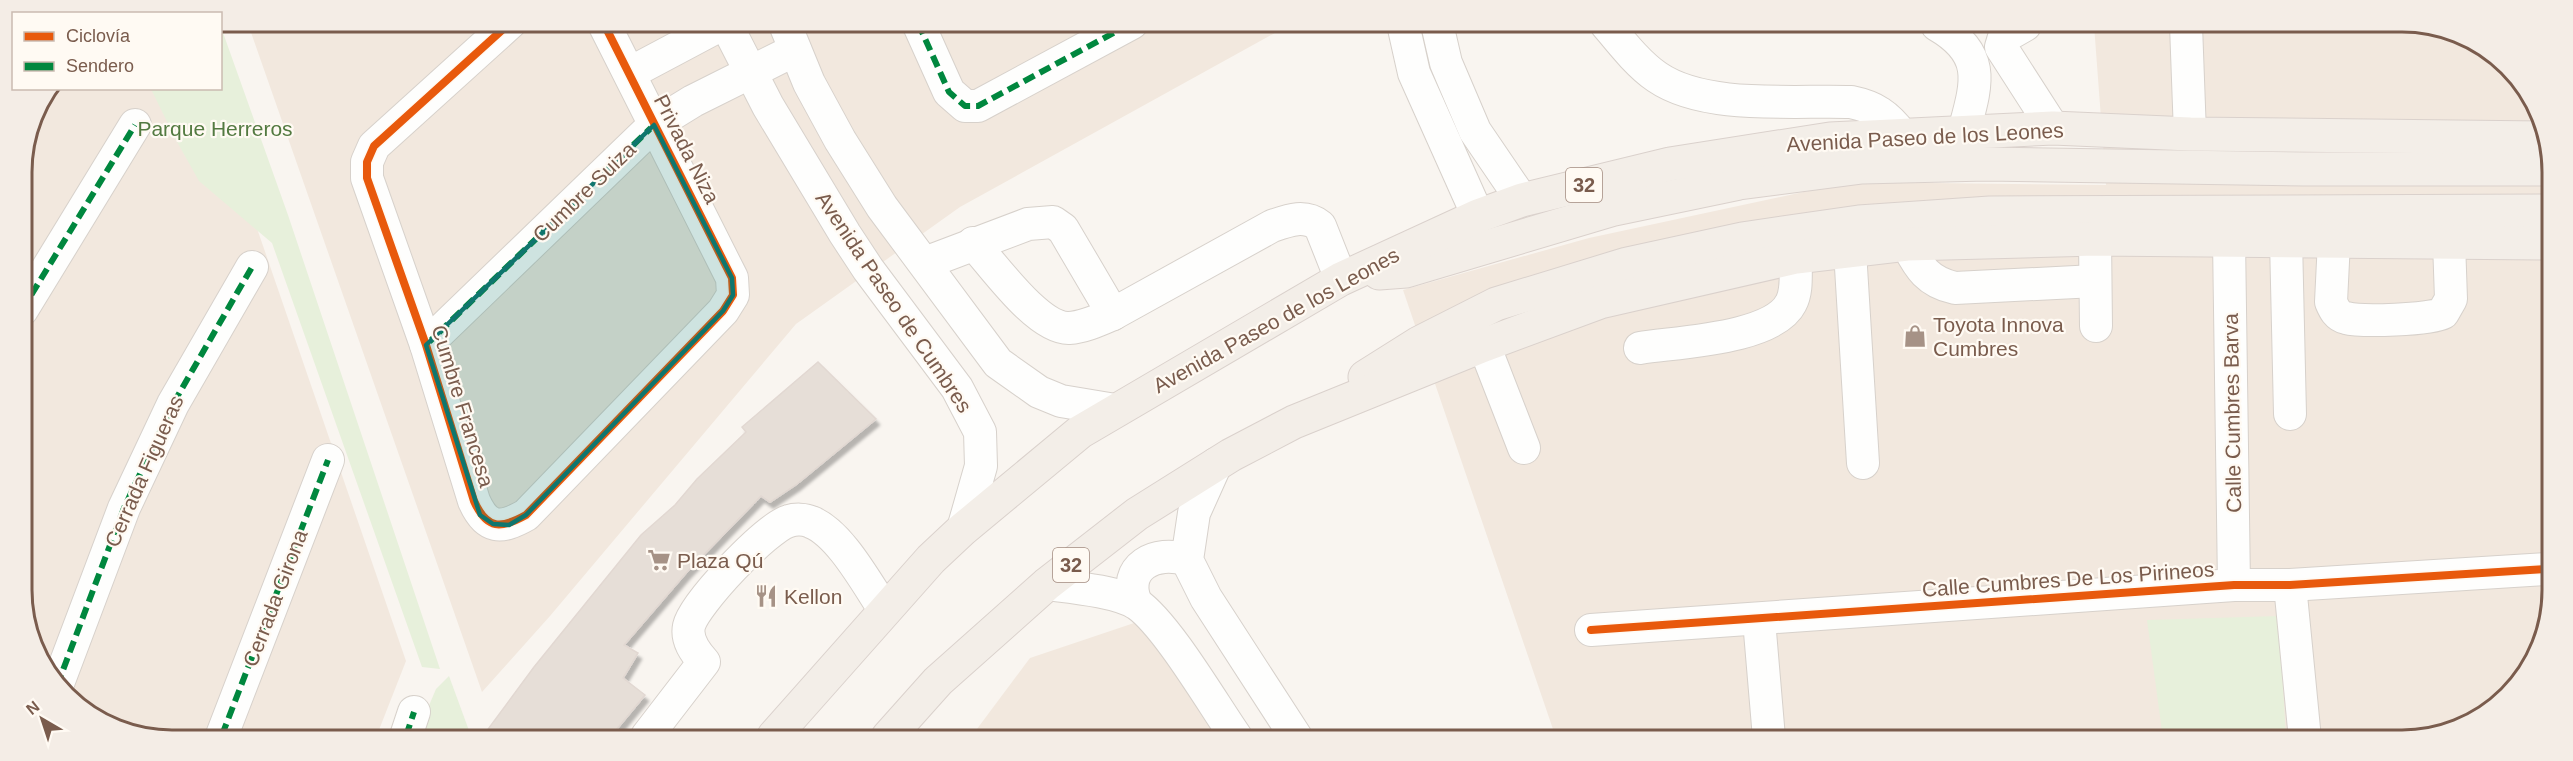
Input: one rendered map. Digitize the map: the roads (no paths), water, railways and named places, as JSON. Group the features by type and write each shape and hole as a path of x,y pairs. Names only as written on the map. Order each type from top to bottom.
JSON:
{"main road":[{"name":"Avenida Paseo de los Leones","path":"779,730 884,609 963,529 1080,432 1346,278 1478,216 1522,200 1670,164 1830,139 2053,128 2190,134 2537,138"},
{"path":"1346,278 1406,271 1614,209 1739,183 1862,167 1986,164 2281,169 2542,169"},
{"path":"1294,423 1419,343 1496,304 1627,264 1742,239 1859,222 1990,213 2542,211"},
{"name":"32","path":"894,730 938,681 1047,584 1137,514 1216,464 1294,423 1484,345 1600,302 1796,257 1907,244 2095,239 2542,243"}],"street":[{"name":"Cumbre Francesa","path":"501,32 374,146 368,162 367,178 426,345 480,515 493,524 509,525 526,515 723,311 733,294"},
{"name":"Privada Niza","path":"608,32 732,278 733,294"},
{"path":"630,73 707,32"},
{"name":"Avenida Paseo de Cumbres","path":"731,32 749,73 856,252 957,388 980,432 981,466 963,529"},
{"path":"922,32 949,92 965,106 978,106 1115,32"},
{"path":"1478,216 1414,73 1406,37 1439,32 1446,63 1475,131 1522,200"},
{"path":"1614,32 1656,77 1678,88 1737,100 1851,102 1869,106 1889,118 1902,135"},
{"path":"1950,32 1968,50 1975,66 1976,85 1964,131"},
{"path":"2013,32 2004,37 2001,46 2053,128"},
{"path":"2186,32 2190,134"},
{"name":"Cumbre Suiza","path":"426,345 654,125 749,73 789,36"},
{"name":"Avenida Paseo de Cumbres","path":"789,36 809,83 840,140 882,207 998,363 1039,392 1061,401 1115,410"},
{"path":"32,294 135,125"},
{"path":"1446,147 1475,131"},
{"path":"973,243 1041,319 1067,328 1077,327 1113,314 1272,226 1299,218 1313,221 1320,226 1346,278"},
{"path":"925,263 1028,224 1053,222 1063,229 1071,241 1113,314"},
{"path":"2095,239 2096,326"},
{"name":"Calle Cumbres Barva","path":"2229,240 2234,585"},
{"path":"2286,240 2290,414"},
{"path":"2334,241 2331,302 2334,310 2346,318 2427,319 2443,313 2451,299 2450,242"},
{"path":"1907,244 1918,267 1927,277 1938,284 1955,288 2095,282"},
{"path":"1850,251 1863,463"},
{"path":"1640,348 1720,336 1758,328 1772,322 1791,303 1795,292 1796,257"},
{"name":"Cerrada Figueras","path":"61,675 124,508 172,404 252,267"},
{"path":"1484,345 1524,448"},
{"name":"Cerrada Girona","path":"224,730 328,460"},
{"path":"1216,464 1194,513 1187,560 1206,598 1291,729"},
{"path":"652,730 704,662 696,653 689,633 692,620 702,601 755,546 787,521 809,520 829,534 884,609"},
{"path":"1187,560 1171,555 1158,556 1147,562 1132,579 1130,590 1136,603 1168,638 1231,730"},
{"name":"Calle Cumbres De Los Pirineos","path":"1592,630 2234,585 2290,585 2542,569"},
{"path":"1047,584 1098,591 1136,603"},
{"path":"2290,585 2304,729"},
{"path":"1759,620 1768,729"}],"place":[{"name":"Toyota Innova Cumbres","path":"1915,336"},
{"name":"Plaza Qú","path":"659,560"},
{"name":"Kellon","path":"766,596"}],"park label":[{"name":"Parque Herreros","path":"215,128"}]}
